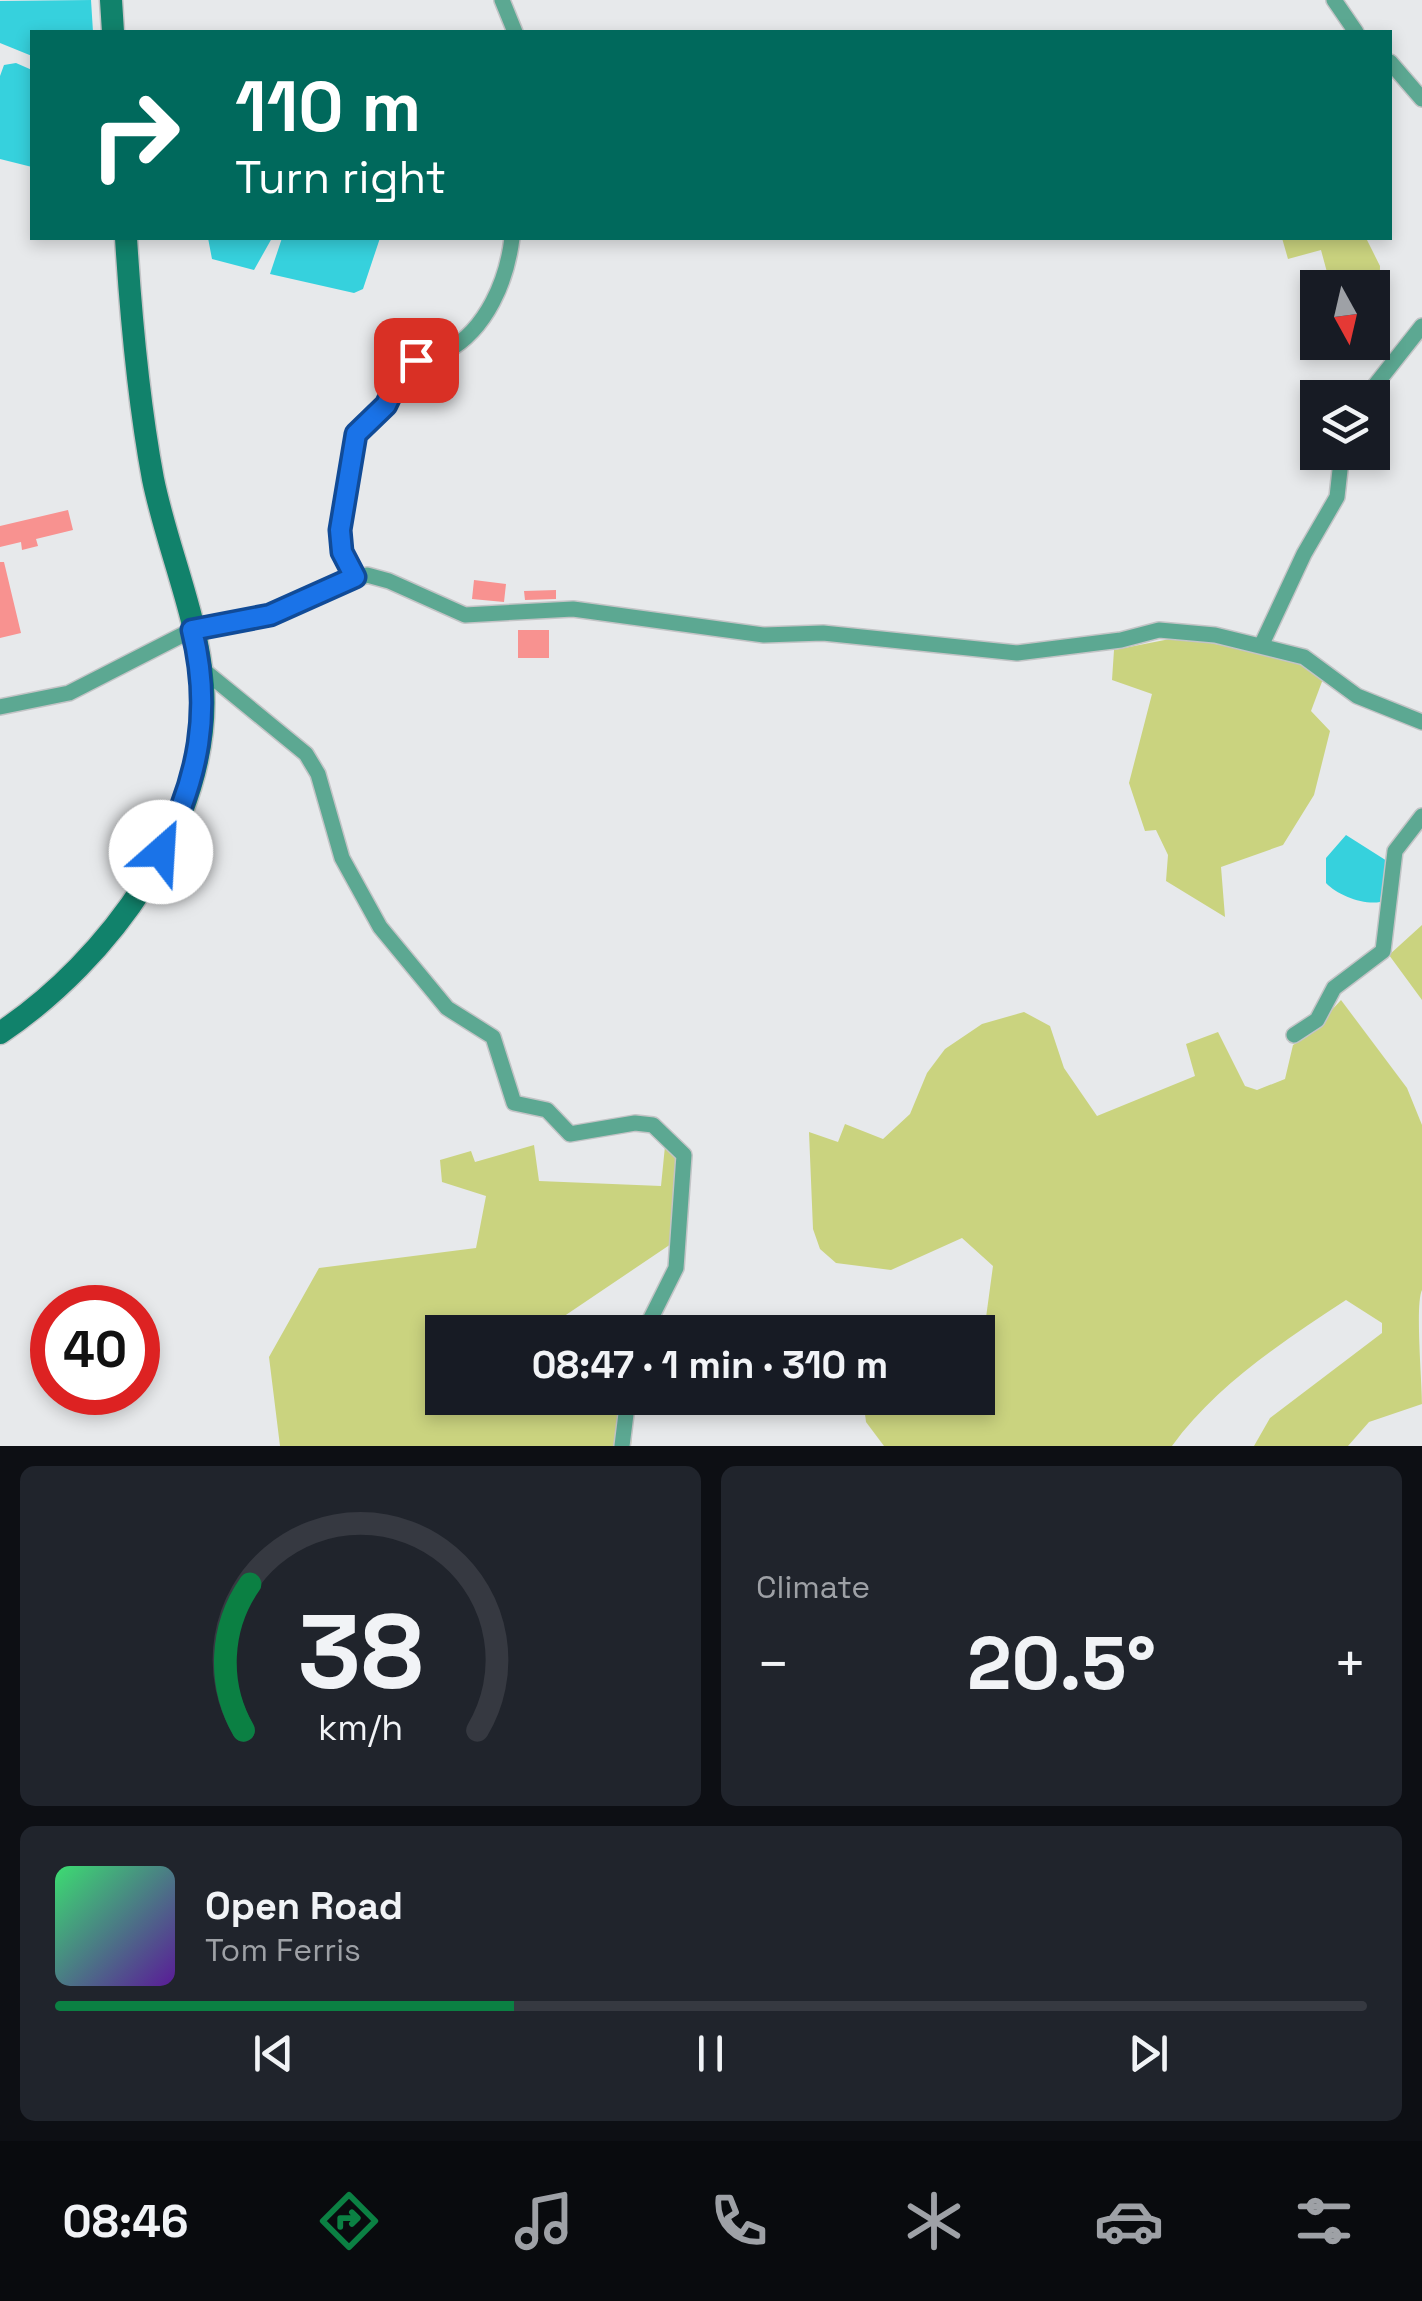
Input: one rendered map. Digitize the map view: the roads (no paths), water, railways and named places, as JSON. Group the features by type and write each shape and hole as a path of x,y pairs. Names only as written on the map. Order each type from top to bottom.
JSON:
{"street":[{"path":"112,0 113,30"},
{"path":"502,0 514,30"},
{"path":"1334,0 1355,30"},
{"path":"1392,64 1422,99"},
{"path":"0,1033 44,999 92,950 161,852 184,805 198,759 204,706 201,668 153,480 135,351 126,240"},
{"path":"355,577 342,552 340,530 356,434 386,405 403,369 447,351 472,331 498,294 509,265 512,240"},
{"path":"1379,380 1422,326"},
{"path":"1261,646 1304,554 1337,497 1340,470"},
{"path":"0,708 68,693 192,630 270,615 355,577 389,581 465,615 572,609 764,635 822,633 1017,653 1121,640 1159,630 1215,635 1304,657 1357,696 1422,722"},
{"path":"201,668 306,754 318,774 342,858 380,928 447,1008 493,1037 514,1102 547,1110 570,1134 635,1122 653,1124 680,1149 686,1166 676,1268 652,1315"},
{"path":"1294,1035 1317,1020 1334,988 1383,951 1395,851 1422,816"},
{"path":"622,1446 626,1415"}],"water":[{"path":"91,0 93,30 30,30 30,55 0,43 0,1"},
{"path":"16,63 30,69 30,166 0,159 0,76 4,65"},
{"path":"208,240 271,240 254,270 212,259"},
{"path":"281,240 379,240 363,289 354,293 270,274"},
{"path":"1346,835 1387,861 1380,902 1351,898 1326,883 1326,858"}]}
